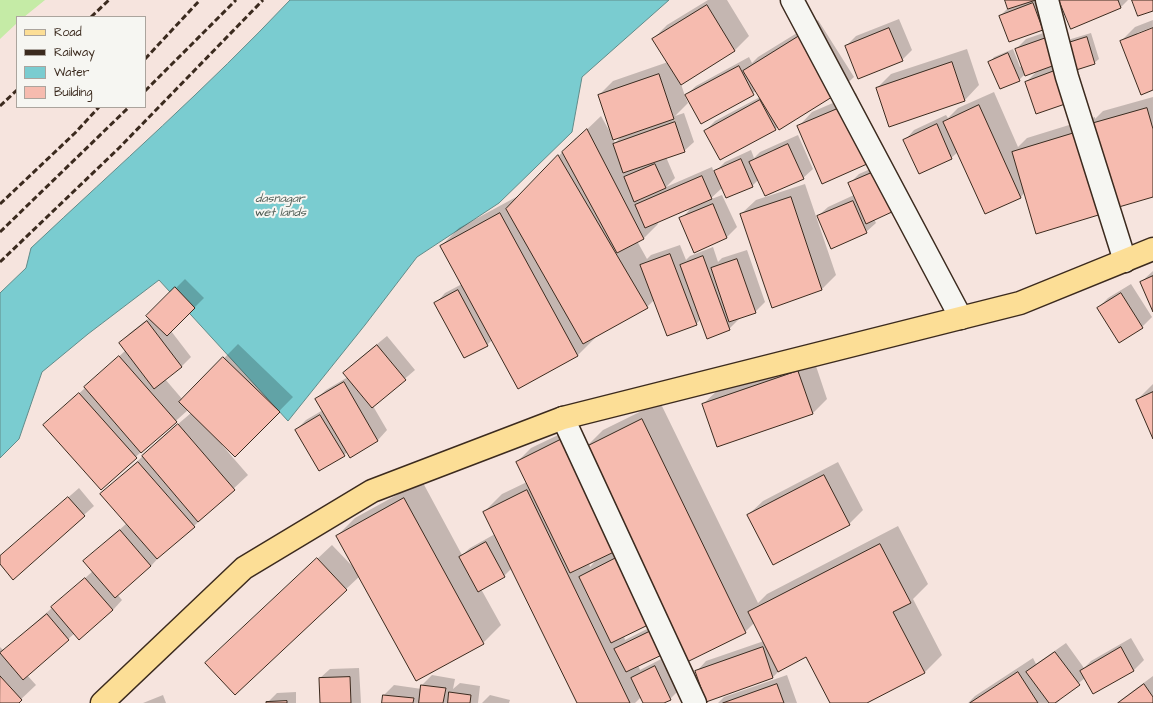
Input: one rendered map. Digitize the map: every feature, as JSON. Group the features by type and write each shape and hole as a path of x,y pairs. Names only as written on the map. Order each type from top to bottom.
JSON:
{"main road":[{"path":"102,703 244,568 372,491 563,418 1020,303 1153,249"}],"street":[{"path":"792,0 961,318"},
{"path":"1047,0 1067,77 1125,261"},
{"path":"563,418 695,703"}],"green space":[{"path":"0,0 45,0 25,16 16,16 16,24 0,39"}],"water":[{"name":"dasnagar wet lands","path":"290,0 669,0 582,77 572,132 499,203 417,257 288,421 159,280 88,334 42,372 19,439 0,458 0,293 26,268 31,248 195,95"}],"building":[{"path":"1005,0 1036,0 1008,9"},
{"path":"1059,0 1118,0 1121,8 1071,29"},
{"path":"1132,0 1153,0 1153,11 1138,16"},
{"path":"1033,3 1043,30 1009,42 999,16"},
{"path":"707,5 735,51 681,85 652,39"},
{"path":"889,28 903,61 858,79 845,46"},
{"path":"1153,28 1153,90 1141,95 1120,41"},
{"path":"804,33 840,92 779,130 743,71"},
{"path":"1087,37 1095,64 1073,71 1065,44"},
{"path":"1046,38 1055,65 1025,76 1015,49"},
{"path":"1008,53 1020,81 1000,89 988,62"},
{"path":"952,62 965,101 889,127 876,88"},
{"path":"739,66 754,95 701,124 685,95"},
{"path":"1057,70 1068,103 1036,114 1025,82"},
{"path":"659,74 674,119 613,140 598,95"},
{"path":"760,100 776,130 720,160 704,131"},
{"path":"979,105 1021,198 985,214 943,122"},
{"path":"842,107 867,164 822,184 797,126"},
{"path":"1147,108 1153,129 1153,197 1112,209 1087,125"},
{"path":"675,122 685,152 623,173 613,144"},
{"path":"937,124 952,159 919,174 903,140"},
{"path":"587,129 644,239 617,253 562,152"},
{"path":"1081,131 1105,213 1036,234 1012,152"},
{"path":"788,144 804,179 765,196 749,162"},
{"path":"558,155 648,308 583,344 506,209"},
{"path":"741,159 753,187 726,198 714,171"},
{"path":"655,164 666,188 634,202 624,177"},
{"path":"876,171 894,211 866,224 848,183"},
{"path":"702,176 712,199 645,228 635,205"},
{"path":"791,197 822,290 772,308 740,214"},
{"path":"853,201 867,233 831,249 817,216"},
{"path":"713,204 727,238 694,253 679,218"},
{"path":"500,213 578,356 518,389 440,246"},
{"path":"670,254 697,325 667,336 640,265"},
{"path":"703,256 730,330 707,339 680,265"},
{"path":"737,259 756,313 729,322 711,268"},
{"path":"1153,276 1153,312 1140,282"},
{"path":"175,287 195,308 167,336 146,316"},
{"path":"458,290 488,346 464,358 434,303"},
{"path":"1121,293 1143,328 1119,343 1097,308"},
{"path":"147,321 182,367 154,389 119,343"},
{"path":"377,345 406,380 372,408 343,373"},
{"path":"119,356 177,422 141,453 84,387"},
{"path":"223,357 280,412 235,457 179,402"},
{"path":"798,371 813,414 717,447 702,404"},
{"path":"344,382 378,441 350,458 315,399"},
{"path":"1153,392 1153,439 1136,400"},
{"path":"79,393 137,458 101,490 43,425"},
{"path":"320,415 345,456 319,471 295,430"},
{"path":"642,419 746,633 687,662 584,448"},
{"path":"178,424 235,490 198,522 142,456"},
{"path":"562,439 616,551 570,573 516,462"},
{"path":"138,462 195,527 157,559 100,494"},
{"path":"824,475 850,525 773,565 747,515"},
{"path":"527,490 630,703 577,703 483,512"},
{"path":"68,497 85,516 13,580 0,564 0,556"},
{"path":"404,498 484,644 416,681 336,536"},
{"path":"120,530 151,566 115,598 83,561"},
{"path":"486,542 505,577 478,592 459,557"},
{"path":"880,544 911,603 893,612 925,673 867,703 830,703 806,657 778,672 748,612"},
{"path":"317,558 347,590 235,695 205,663"},
{"path":"616,558 648,625 611,643 579,577"},
{"path":"85,578 113,610 79,640 51,607"},
{"path":"47,614 69,640 23,680 0,653"},
{"path":"655,629 666,653 626,672 614,649"},
{"path":"763,647 773,678 706,702 695,671"},
{"path":"1121,647 1134,671 1093,694 1080,671"},
{"path":"1055,652 1080,685 1055,703 1049,703 1026,672"},
{"path":"655,666 671,700 664,703 643,703 631,678"},
{"path":"1018,672 1038,703 970,703"},
{"path":"0,676 22,700 19,703 0,703"},
{"path":"350,677 351,703 320,703 319,678"},
{"path":"777,684 784,703 723,703"},
{"path":"1144,684 1153,697 1153,703 1118,703"},
{"path":"421,685 446,688 443,703 419,703"},
{"path":"449,692 471,695 470,703 448,703"},
{"path":"383,695 414,698 413,703 382,703"},
{"path":"287,701 287,703 266,703 266,702"}],"railway":[{"path":"92,16 109,0"},
{"path":"146,58 200,0"},
{"path":"146,90 236,0"},
{"path":"0,262 119,148 263,0"},
{"path":"0,106 16,91"},
{"path":"0,204 75,133 98,108"},
{"path":"0,232 128,108"}]}
